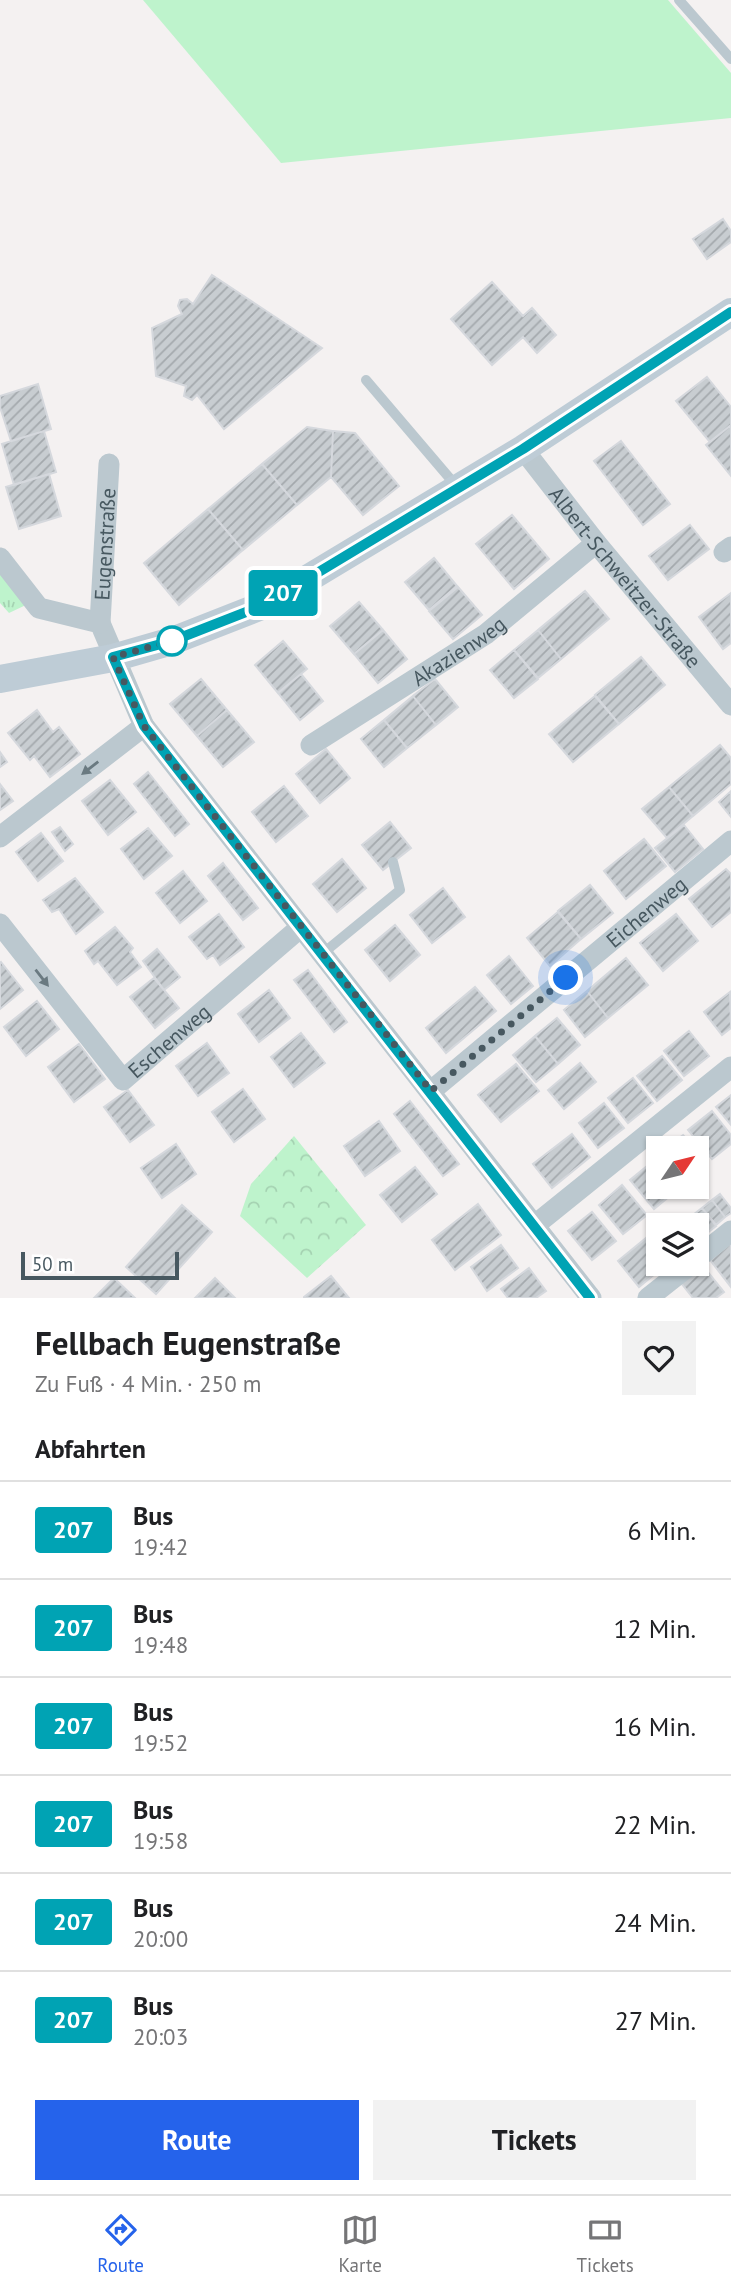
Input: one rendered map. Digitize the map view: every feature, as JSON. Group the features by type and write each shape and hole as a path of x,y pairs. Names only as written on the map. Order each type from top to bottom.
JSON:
{"main road":[{"path":"0,679 113,657 172,641 264,605 523,449 731,311"}],"street":[{"name":"Albert-Schweitzer-Straße","path":"523,449 596,543 731,705"},
{"name":"Eugenstraße","path":"100,623 108,464"},
{"name":"Akazienweg","path":"311,744 486,634 596,543"},
{"path":"0,558 39,608 100,623 144,726 591,1298"},
{"path":"0,837 144,726"},
{"name":"Eichenweg","path":"431,1091 731,841"},
{"name":"Eschenweg","path":"0,924 123,1080 301,927"},
{"path":"535,1225 731,1066"},
{"path":"709,1249 731,1231"},
{"path":"648,1298 676,1276"}],"lane":[{"path":"680,0 731,59"},
{"path":"366,380 458,488"},
{"path":"322,954 400,890 393,862"}],"green space":[{"path":"143,0 668,0 731,73 731,118 281,163"},
{"path":"0,566 28,604 9,613 0,603"},
{"path":"294,1136 366,1225 307,1278 240,1216 251,1184"}],"building":[{"path":"723,219 731,231 731,242 707,259 693,239"},
{"path":"212,275 322,348 224,429 197,395 192,400 184,396 186,386 156,376 152,328 182,314 178,306 180,300 187,299 193,304"},
{"path":"492,282 523,316 532,308 556,335 537,353 523,337 492,365 451,319"},
{"path":"707,377 731,407 731,425 710,442 676,401"},
{"path":"38,384 51,429 11,441 0,407 0,396"},
{"path":"731,425 731,476 706,445"},
{"path":"307,427 333,431 331,477 297,505 262,464"},
{"path":"44,431 56,472 14,485 2,444"},
{"path":"333,431 355,433 399,486 363,515 331,477"},
{"path":"621,441 670,504 643,525 594,461"},
{"path":"262,464 297,505 243,550 208,509"},
{"path":"49,474 61,516 19,529 6,487"},
{"path":"208,509 243,550 179,605 144,563"},
{"path":"512,515 549,559 514,589 476,544"},
{"path":"690,525 709,549 668,580 649,556"},
{"path":"434,558 457,586 429,610 405,582"},
{"path":"458,587 482,615 453,639 429,611"},
{"path":"585,591 609,619 561,659 538,630"},
{"path":"731,593 731,643 723,649 699,617"},
{"path":"359,602 383,630 354,654 330,626"},
{"path":"383,630 407,659 378,683 354,654"},
{"path":"538,630 561,659 538,678 514,650"},
{"path":"283,641 307,669 278,693 255,665"},
{"path":"514,650 538,679 514,698 490,670"},
{"path":"641,657 665,685 619,724 595,695"},
{"path":"301,674 323,701 300,720 278,693"},
{"path":"201,679 227,710 197,736 170,704"},
{"path":"435,679 458,707 436,725 413,696"},
{"path":"413,696 436,725 407,748 384,720"},
{"path":"595,696 619,724 573,762 549,734"},
{"path":"37,710 53,732 59,727 80,754 50,777 34,756 30,760 8,733"},
{"path":"227,710 254,742 223,767 197,736"},
{"path":"384,720 407,748 384,767 361,739"},
{"path":"720,745 731,758 731,784 693,816 669,787"},
{"path":"326,749 350,778 320,803 296,774"},
{"path":"0,752 7,762 0,767"},
{"path":"148,772 189,824 175,836 134,784"},
{"path":"110,780 136,812 108,835 82,801"},
{"path":"0,784 13,801 0,810"},
{"path":"284,786 308,816 276,842 252,812"},
{"path":"669,787 693,816 667,838 642,809"},
{"path":"731,791 731,817 719,802"},
{"path":"390,822 411,848 383,870 362,845"},
{"path":"684,825 703,849 675,872 655,848"},
{"path":"60,827 73,844 65,851 52,832"},
{"path":"148,828 172,856 144,879 121,849"},
{"path":"41,833 63,861 38,881 16,852"},
{"path":"644,839 666,866 626,899 604,871"},
{"path":"342,859 366,888 337,912 313,884"},
{"path":"223,863 258,908 243,920 208,876"},
{"path":"726,869 731,874 731,912 712,927 689,899"},
{"path":"183,871 207,901 180,923 156,893"},
{"path":"75,878 103,912 76,934 59,909 52,912 43,900"},
{"path":"590,885 613,913 581,939 558,911"},
{"path":"443,888 465,917 432,943 410,915"},
{"path":"558,912 581,939 550,966 527,938"},
{"path":"219,914 244,947 220,965 213,955 207,959 189,937"},
{"path":"676,914 698,941 663,971 640,943"},
{"path":"395,925 420,955 390,981 365,950"},
{"path":"115,927 133,948 130,952 141,967 117,985 98,961 94,964 85,951"},
{"path":"157,949 180,977 164,990 143,961"},
{"path":"509,956 533,986 511,1004 487,975"},
{"path":"626,958 648,985 608,1018 587,991"},
{"path":"0,963 23,990 0,1009"},
{"path":"308,970 347,1022 334,1032 294,980"},
{"path":"154,978 179,1008 155,1028 130,997"},
{"path":"475,987 496,1011 446,1053 426,1028"},
{"path":"269,990 290,1018 259,1042 238,1014"},
{"path":"587,991 608,1018 585,1037 564,1010"},
{"path":"730,992 731,1028 722,1035 704,1012"},
{"path":"37,1001 59,1029 26,1056 4,1027"},
{"path":"557,1018 580,1045 558,1064 535,1036"},
{"path":"689,1031 709,1056 684,1076 664,1051"},
{"path":"301,1033 325,1063 294,1087 271,1057"},
{"path":"535,1036 558,1064 536,1082 513,1055"},
{"path":"207,1043 229,1073 198,1096 176,1066"},
{"path":"79,1044 105,1079 74,1102 48,1067"},
{"path":"662,1056 682,1080 657,1101 637,1076"},
{"path":"580,1063 596,1082 564,1109 548,1090"},
{"path":"516,1064 539,1091 501,1122 478,1095"},
{"path":"633,1078 653,1103 628,1123 608,1098"},
{"path":"243,1089 265,1119 234,1142 212,1112"},
{"path":"128,1090 154,1125 130,1142 104,1107"},
{"path":"731,1095 731,1125 716,1107"},
{"path":"410,1101 459,1164 443,1176 394,1114"},
{"path":"604,1103 624,1128 598,1148 579,1123"},
{"path":"712,1111 731,1135 731,1144 712,1159 709,1155 709,1136 693,1136 688,1130"},
{"path":"379,1121 400,1151 365,1176 344,1146"},
{"path":"572,1134 590,1157 552,1188 533,1164"},
{"path":"176,1144 196,1174 162,1198 141,1168"},
{"path":"415,1167 437,1194 402,1222 380,1195"},
{"path":"646,1167 646,1199 666,1199 654,1209 630,1180"},
{"path":"622,1185 646,1216 623,1234 599,1205"},
{"path":"720,1194 731,1208 731,1213 725,1217 712,1200"},
{"path":"712,1200 725,1217 716,1225 709,1213 702,1208"},
{"path":"478,1204 501,1235 455,1270 432,1240"},
{"path":"182,1205 212,1232 156,1294 126,1267"},
{"path":"592,1212 616,1241 592,1260 568,1231"},
{"path":"709,1217 716,1226 709,1231"},
{"path":"646,1238 646,1276 652,1276 639,1287 618,1261"},
{"path":"731,1243 731,1287 710,1260"},
{"path":"501,1245 518,1268 487,1291 471,1267"},
{"path":"529,1268 546,1291 536,1298 508,1298 501,1289"},
{"path":"709,1273 724,1292 716,1298 693,1298 681,1283 690,1276 709,1276"},
{"path":"331,1276 349,1298 304,1298 304,1297"},
{"path":"114,1278 135,1298 94,1298"},
{"path":"215,1278 235,1298 195,1298"}],"bus line":[{"name":"207","path":"590,1298 144,726 113,657 172,641 264,605 523,449 731,312"}],"route":[{"path":"172,641 113,657 144,726 431,1091 566,978"}]}
